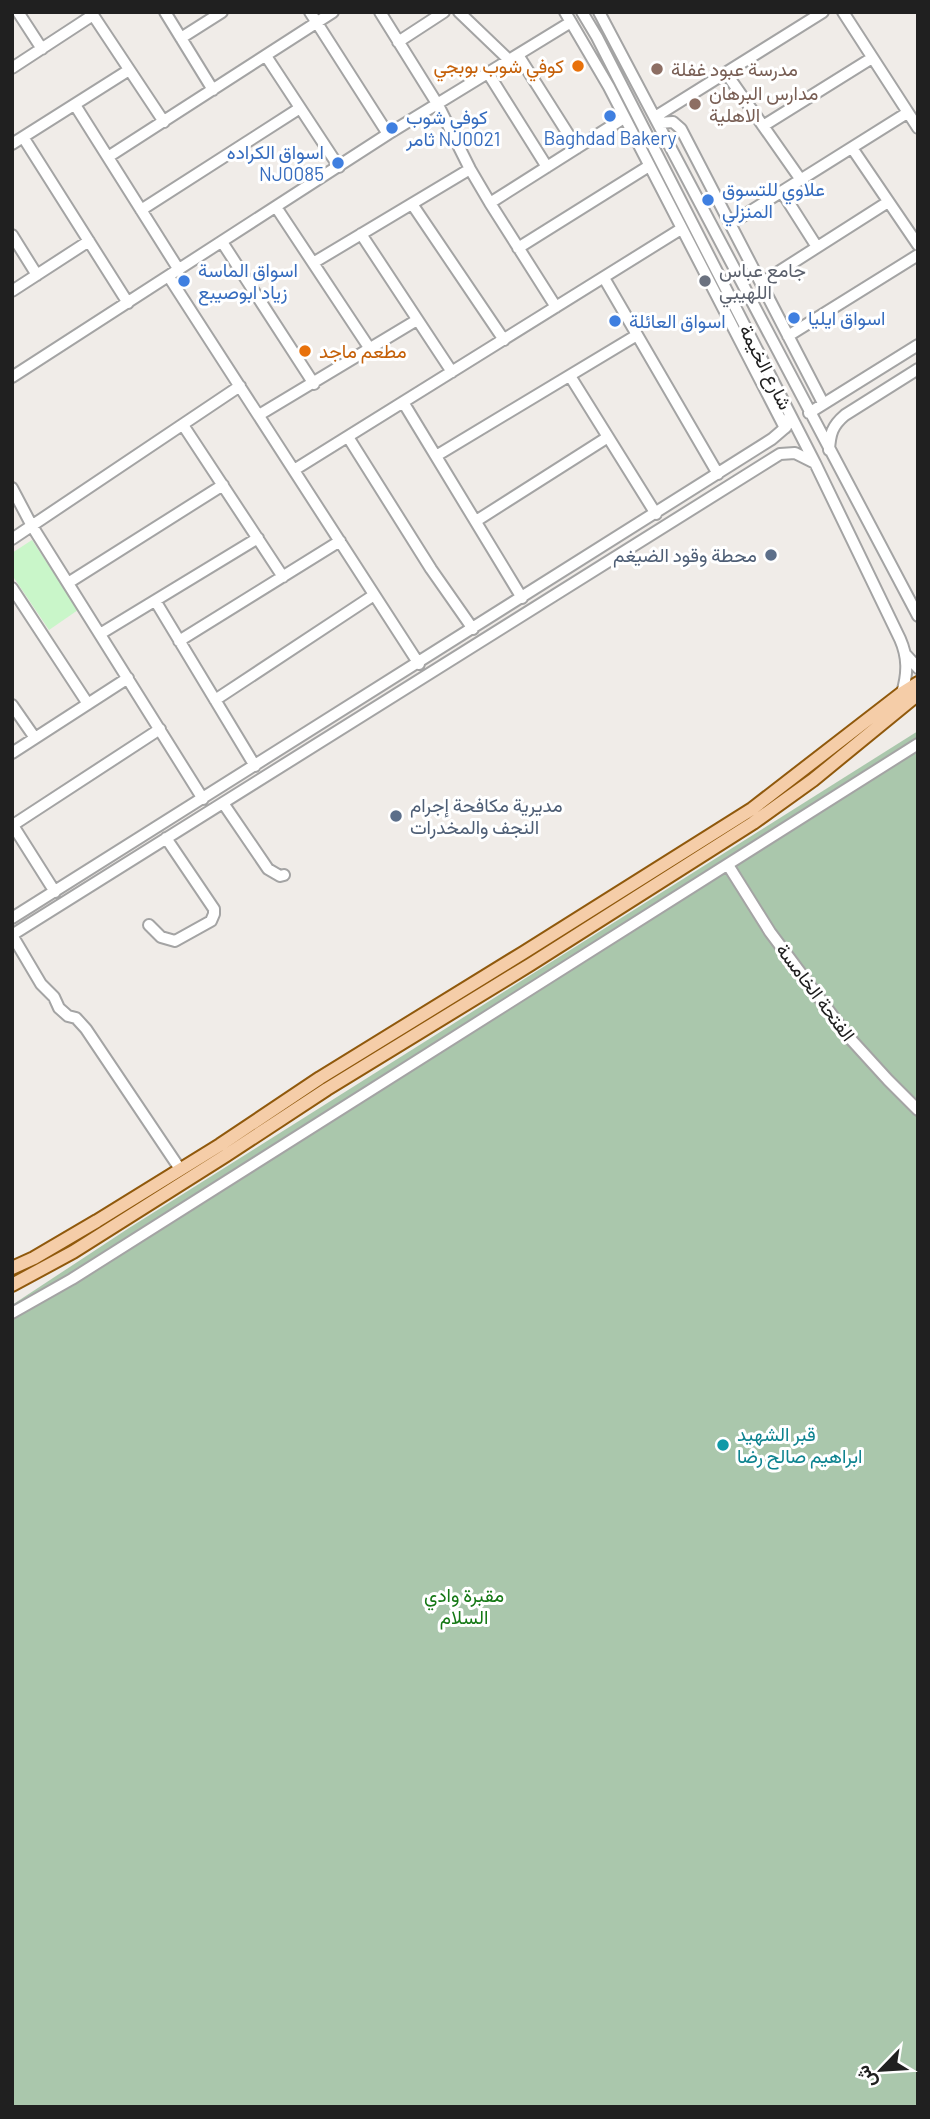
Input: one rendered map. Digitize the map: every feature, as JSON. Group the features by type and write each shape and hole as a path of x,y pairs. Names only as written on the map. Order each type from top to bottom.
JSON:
{"main road":[{"path":"18,1266 65,1241 320,1078 752,809 918,683"},
{"path":"12,1285 73,1252 327,1089 741,830 813,780 918,694"},
{"path":"881,723 897,718 918,705"},
{"path":"18,1266 22,1266 22,1273 28,1277"}],"street":[{"path":"18,12 42,49"},
{"path":"165,12 213,90"},
{"path":"181,38 222,12"},
{"path":"310,12 388,134"},
{"path":"108,158 333,12"},
{"path":"380,12 438,105 490,203 556,307"},
{"path":"398,42 444,12"},
{"path":"459,12 514,58 577,148"},
{"name":"شارع الخيمة","path":"582,12 815,463 900,639 906,655 907,673 902,693"},
{"name":"شارع الخيمة","path":"599,12 918,616"},
{"path":"656,120 823,12"},
{"path":"843,12 918,128"},
{"path":"12,68 92,14 164,122"},
{"path":"12,377 388,134 514,58 568,17 609,88 785,440 795,453 815,463"},
{"path":"266,56 338,167"},
{"path":"763,126 872,58"},
{"path":"12,144 130,70"},
{"path":"488,73 547,167"},
{"path":"726,73 801,180"},
{"path":"609,88 620,82"},
{"path":"75,105 180,270"},
{"path":"141,211 300,108"},
{"path":"730,224 907,113"},
{"path":"490,203 624,118"},
{"path":"656,120 673,122 679,126 823,403"},
{"path":"23,136 128,303"},
{"path":"653,146 664,153 670,146"},
{"path":"852,148 918,246"},
{"path":"518,248 649,166"},
{"path":"313,263 470,169"},
{"path":"782,192 817,247"},
{"path":"684,208 688,195 693,194 697,198"},
{"path":"761,283 888,202"},
{"path":"412,204 504,340"},
{"path":"276,207 370,349"},
{"path":"294,470 681,229"},
{"path":"361,234 452,372"},
{"path":"12,235 37,275"},
{"path":"12,291 89,241"},
{"path":"222,242 314,384"},
{"path":"788,336 918,255"},
{"path":"740,280 755,271"},
{"path":"169,276 419,664"},
{"path":"604,278 718,474"},
{"path":"259,415 417,320"},
{"path":"436,456 637,335"},
{"path":"809,412 918,345"},
{"path":"828,450 830,433 835,423 918,369"},
{"path":"570,376 656,514"},
{"path":"12,539 240,386"},
{"path":"844,390 856,408"},
{"path":"403,402 522,598"},
{"path":"180,1169 86,1029 76,1018 68,1016 60,1008 54,997 41,984 12,935 780,454 790,414"},
{"path":"183,425 283,577"},
{"path":"348,437 431,569 473,629"},
{"path":"476,522 608,437"},
{"path":"12,918 718,474 785,440"},
{"path":"68,583 223,485"},
{"path":"12,488 32,526 203,799"},
{"path":"100,634 258,538"},
{"path":"179,641 340,541"},
{"path":"12,587 88,704"},
{"path":"215,700 374,595"},
{"path":"156,601 256,766"},
{"path":"906,655 918,668"},
{"path":"12,753 128,678"},
{"path":"12,705 35,738"},
{"path":"55,892 13,824 160,729"},
{"path":"12,1313 72,1279 918,744"},
{"path":"277,752 278,760 286,764"},
{"path":"241,775 248,779 248,787"},
{"path":"223,803 268,869 280,876 284,875"},
{"path":"149,925 161,937 175,941 211,920 214,914 214,909 166,838"},
{"name":"الفتحة الخامسة","path":"728,865 770,932 847,1035 918,1110"}],"green space":[{"path":"32,540 78,610 49,630 12,575 12,553"},
{"name":"مقبرة وادي السلام","path":"918,731 918,2107 12,2107 12,1305 129,1228"}],"place":[{"name":"كوفي شوب بوبجي","path":"578,66"},
{"name":"مدرسة عبود غفلة","path":"657,69"},
{"name":"مدارس البرهان الاهلية","path":"695,104"},
{"name":"Baghdad Bakery","path":"610,116"},
{"name":"كوفي شوب ثامر NJ0021","path":"392,128"},
{"name":"اسواق الكراده NJ0085","path":"338,163"},
{"name":"علاوي للتسوق المنزلي","path":"708,200"},
{"name":"اسواق الماسة زياد ابوصيبع","path":"184,281"},
{"name":"جامع عباس اللهيبي","path":"705,281"},
{"name":"اسواق ايليا","path":"794,318"},
{"name":"اسواق العائلة","path":"615,321"},
{"name":"مطعم ماجد","path":"305,351"},
{"name":"محطة وقود الضيغم","path":"771,555"},
{"name":"مديرية مكافحة إجرام النجف والمخدرات","path":"396,816"},
{"name":"قبر الشهيد ابراهيم صالح رضا","path":"723,1445"}]}
